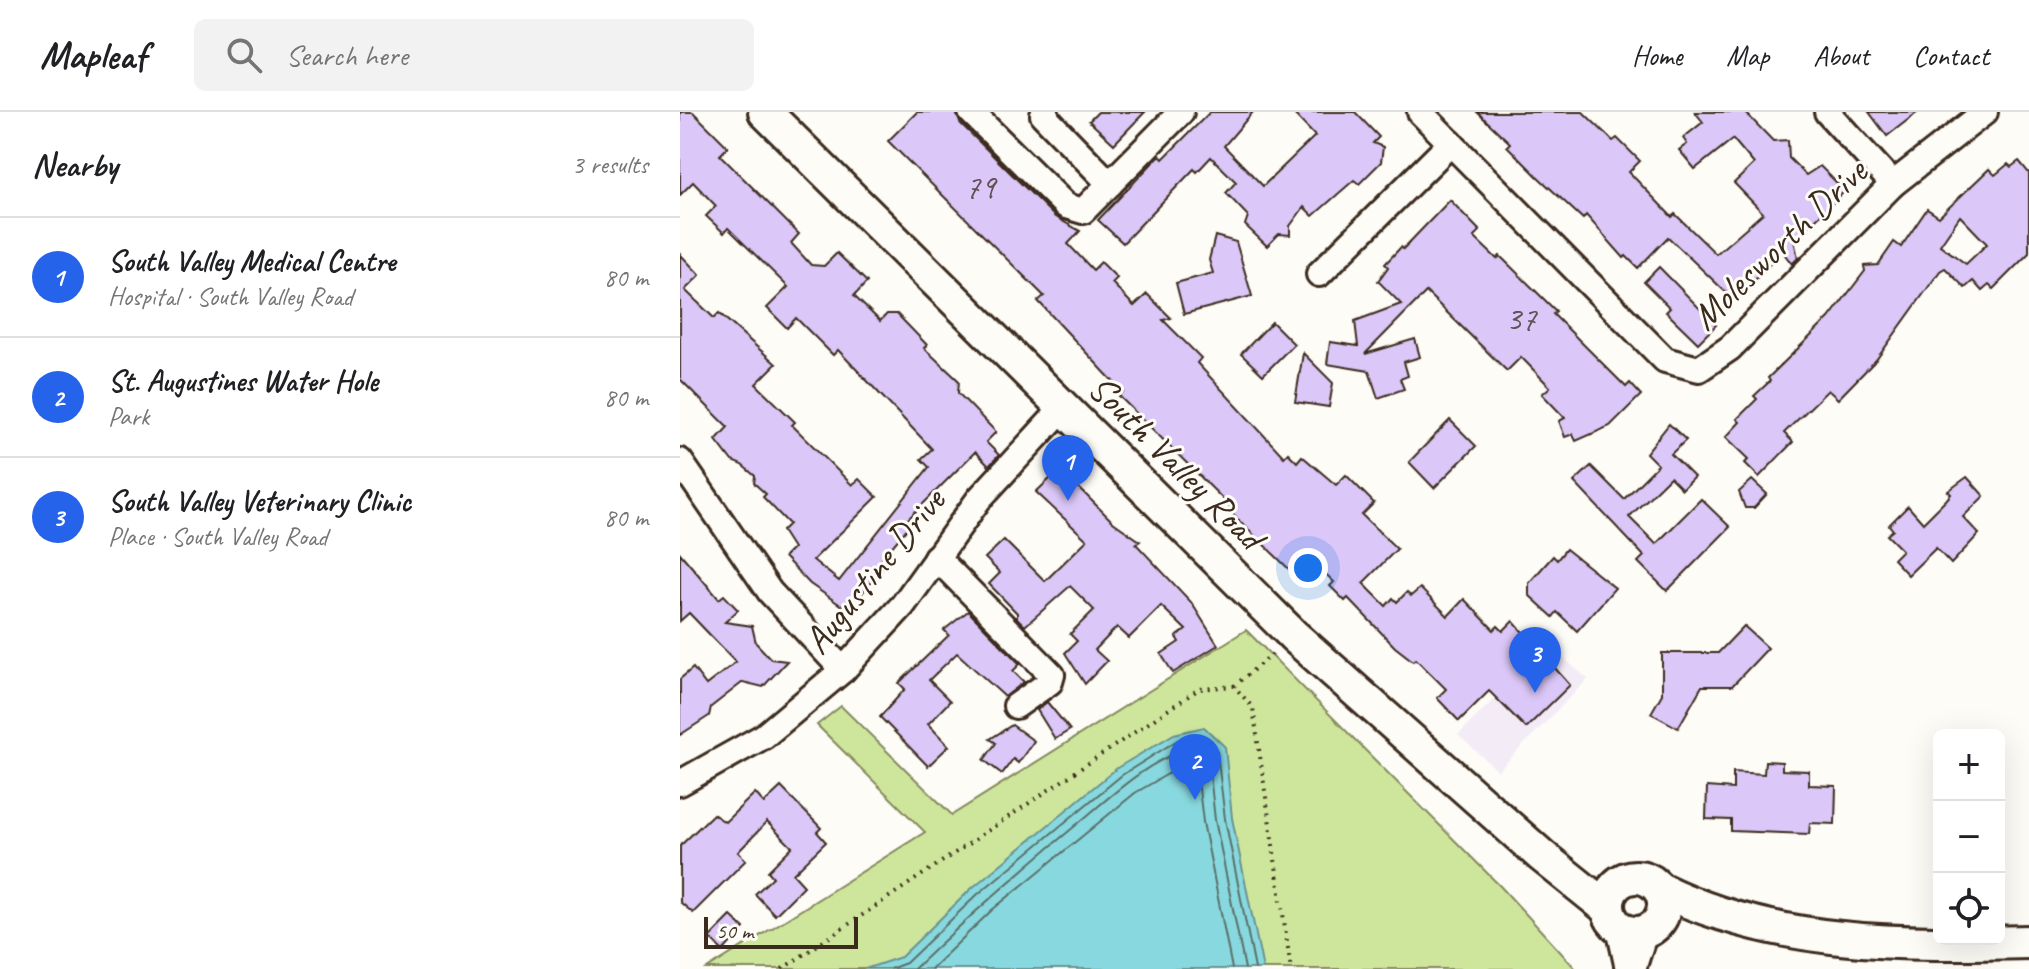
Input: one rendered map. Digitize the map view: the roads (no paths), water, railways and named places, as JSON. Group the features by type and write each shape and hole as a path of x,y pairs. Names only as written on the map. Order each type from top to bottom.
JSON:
{"main road":[{"name":"South Valley Road","path":"771,114 1294,636 1542,856 1584,875 1629,916 1731,919 1782,931 1854,939 2029,942"},
{"name":"South Valley Road","path":"1629,916 1643,877 1660,889 1731,919"}],"street":[{"path":"971,112 1066,206 1083,211 1181,112"},
{"path":"1046,112 1043,115 1110,184"},
{"name":"Molesworth Drive","path":"1420,112 1665,360 1699,369 1730,348 1893,184 1985,112"},
{"path":"1827,112 1893,184"},
{"path":"1319,274 1451,143"},
{"name":"Augustine Drive","path":"680,783 764,736 843,670 903,605 979,499 1064,407"},
{"path":"680,461 770,592 843,670"},
{"path":"936,557 1052,675 1050,682 1016,706"},
{"path":"1629,916 1631,969"}],"water":[{"path":"1204,727 1225,747 1232,818 1263,969 865,969 901,957 972,888 1117,768 1174,734"}],"place":[{"name":"South Valley Medical Centre","path":"1068,501"},
{"name":"South Valley Veterinary Clinic","path":"1535,693"},
{"name":"St. Augustines Water Hole","path":"1195,800"}]}
